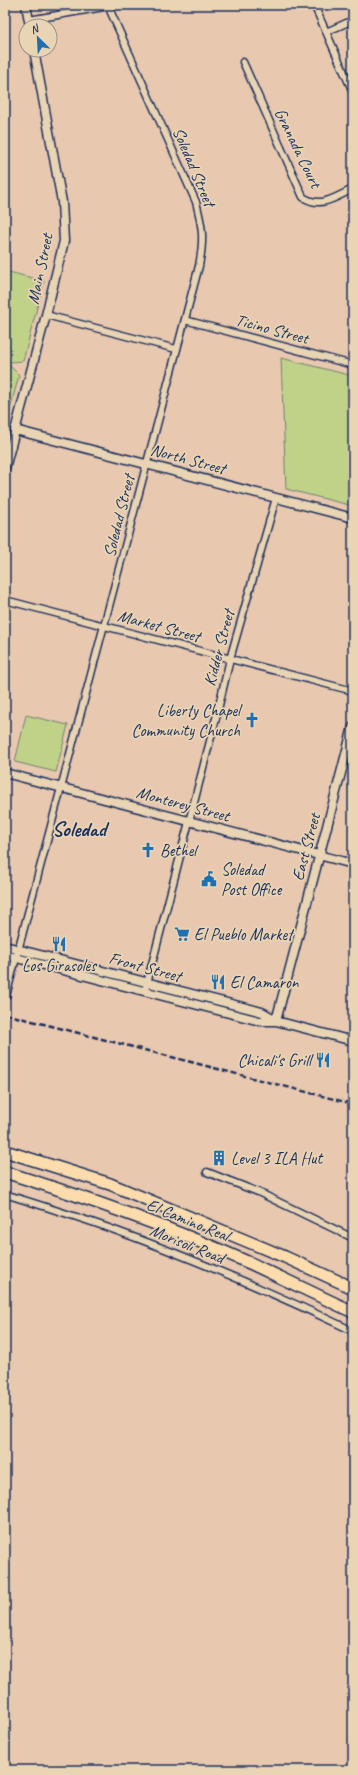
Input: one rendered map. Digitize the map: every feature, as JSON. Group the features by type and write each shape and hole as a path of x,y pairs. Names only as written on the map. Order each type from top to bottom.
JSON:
{"highway":[{"name":"El Camino Real","path":"5,1151 110,1184 279,1254 353,1288"},
{"name":"El Camino Real","path":"5,1172 71,1194 186,1237 251,1264 353,1312"}],"street":[{"path":"26,5 28,18"},
{"path":"52,18 115,5"},
{"path":"314,5 353,92"},
{"name":"Soledad Street","path":"6,996 105,626 176,349 199,266 203,243 202,226 196,202 108,6"},
{"path":"326,32 353,20"},
{"name":"Main Street","path":"5,468 64,241 62,202 35,58"},
{"name":"Granada Court","path":"242,62 303,197 311,202 320,204 353,189"},
{"path":"46,315 176,349"},
{"name":"Ticino Street","path":"185,320 353,365"},
{"name":"North Street","path":"16,430 353,518"},
{"name":"Kidder Street","path":"145,992 230,659 276,498"},
{"name":"Market Street","path":"5,600 353,691"},
{"name":"East Street","path":"276,1021 353,726"},
{"name":"Monterey Street","path":"5,773 353,864"},
{"name":"Front Street","path":"5,946 262,1012 276,1021"},
{"name":"Front Street","path":"5,955 260,1021 276,1021 353,1041"},
{"path":"207,1172 258,1192 353,1238"},
{"name":"Morisoli Road","path":"5,1194 109,1228 203,1264 314,1313 353,1332"}],"green space":[{"path":"5,271 44,281 23,361 10,362 5,357"},
{"path":"281,358 353,376 353,506 286,489"},
{"path":"8,364 19,375 5,429 5,367"},
{"path":"26,715 68,725 56,772 15,762"}],"railway":[{"path":"5,1014 353,1104"}],"place":[{"name":"Liberty Chapel Community Church","path":"252,720"},
{"name":"Bethel","path":"148,850"},
{"name":"Soledad Post Office","path":"209,879"},
{"name":"El Pueblo Market","path":"182,934"},
{"name":"Los Girasoles","path":"59,944"},
{"name":"El Camaron","path":"218,982"},
{"name":"Chicali's Grill","path":"323,1060"},
{"name":"Level 3 ILA Hut","path":"219,1158"}],"district":[{"name":"Soledad","path":"79,829"}]}
